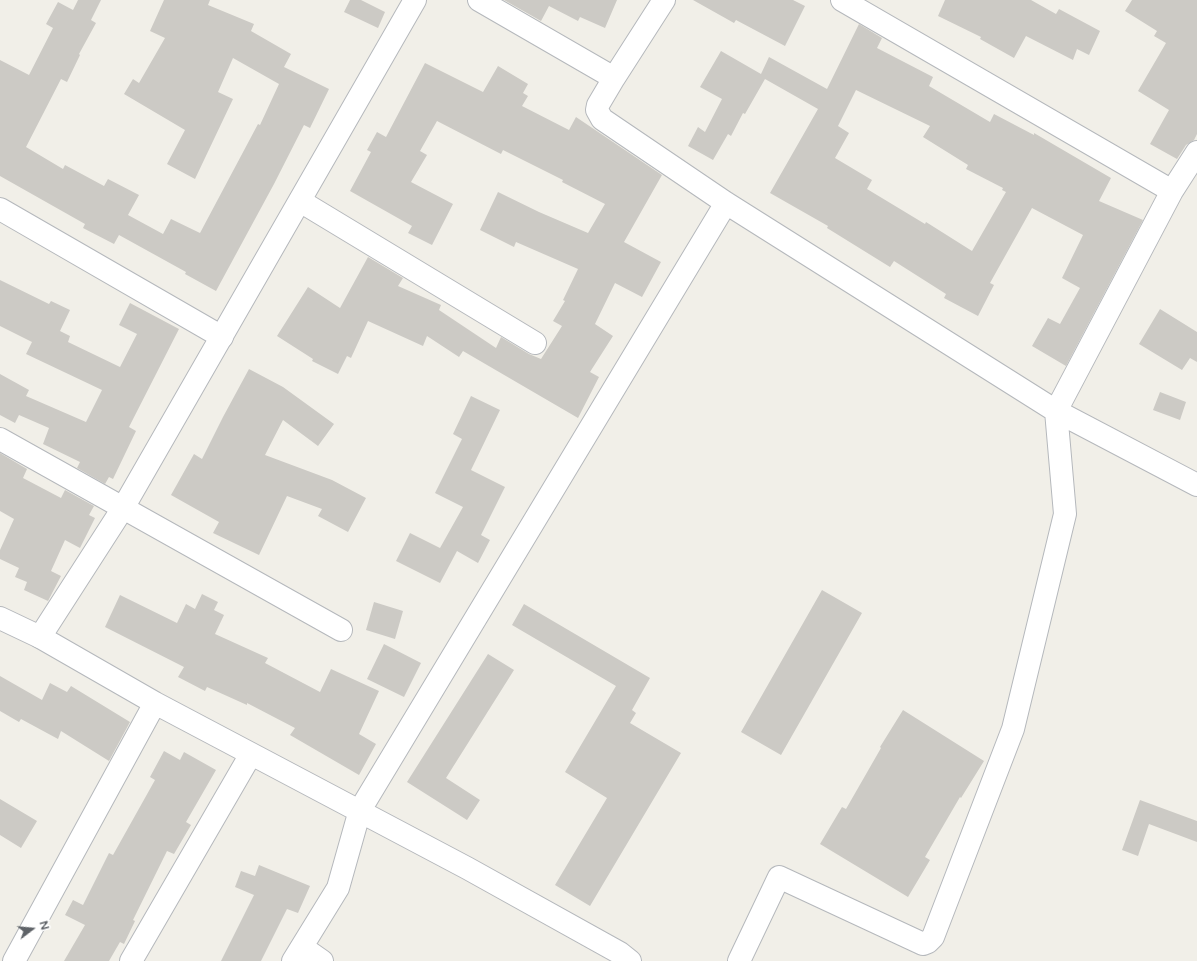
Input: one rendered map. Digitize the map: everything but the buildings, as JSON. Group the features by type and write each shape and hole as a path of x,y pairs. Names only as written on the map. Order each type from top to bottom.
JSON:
{"street":[{"path":"40,637 123,508 415,0"},
{"path":"479,0 614,78"},
{"path":"664,0 598,105 597,110 602,120 726,203 1056,411 1197,485"},
{"path":"842,0 1172,190"},
{"path":"739,961 778,877 922,944 928,942 932,937 1012,729 1064,514 1056,411 1172,190 1197,152"},
{"path":"300,201 535,343"},
{"path":"322,961 297,954 338,888 360,810 726,203"},
{"path":"0,209 222,337"},
{"path":"0,439 341,630"},
{"path":"0,618 40,637 155,703 350,807 360,810 467,868 620,953 630,961"},
{"path":"14,961 155,703"},
{"path":"130,961 251,754"}]}
